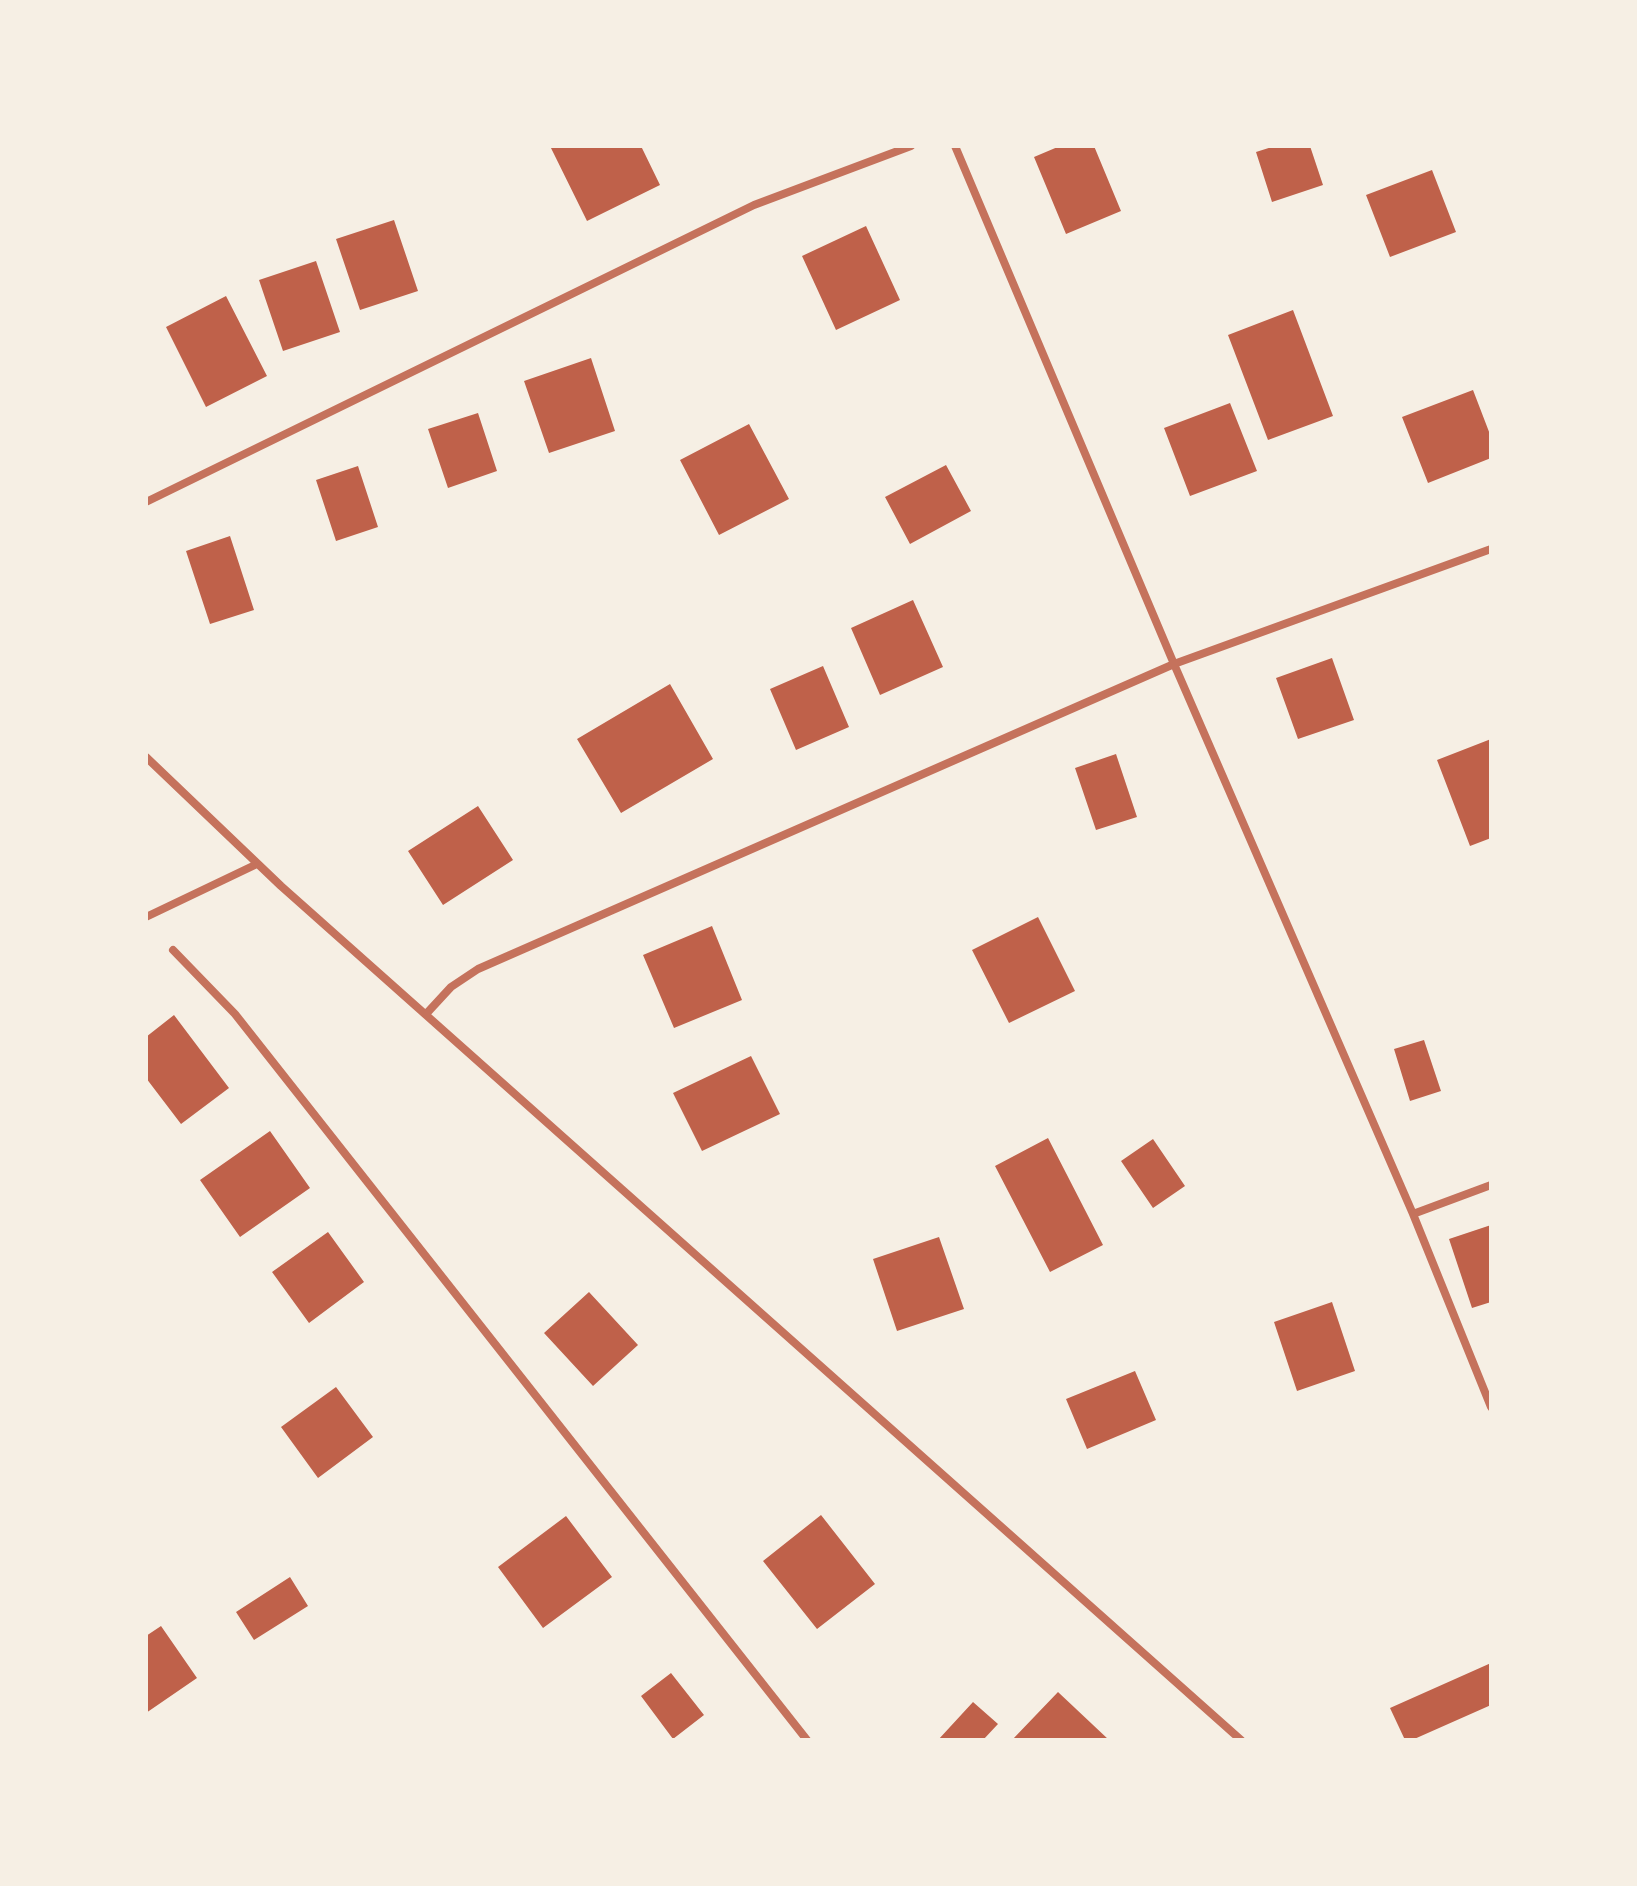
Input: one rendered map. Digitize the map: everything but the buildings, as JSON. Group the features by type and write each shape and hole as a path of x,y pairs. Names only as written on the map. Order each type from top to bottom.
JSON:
{"street":[{"path":"146,502 754,205 911,146"},
{"path":"955,146 1174,664 1413,1214 1491,1407"},
{"path":"427,1013 451,987 478,969 1174,664 1491,549"},
{"path":"146,757 257,864 1241,1740"},
{"path":"146,916 257,864"},
{"path":"173,950 245,1026 807,1740"},
{"path":"1413,1214 1491,1185"}]}
